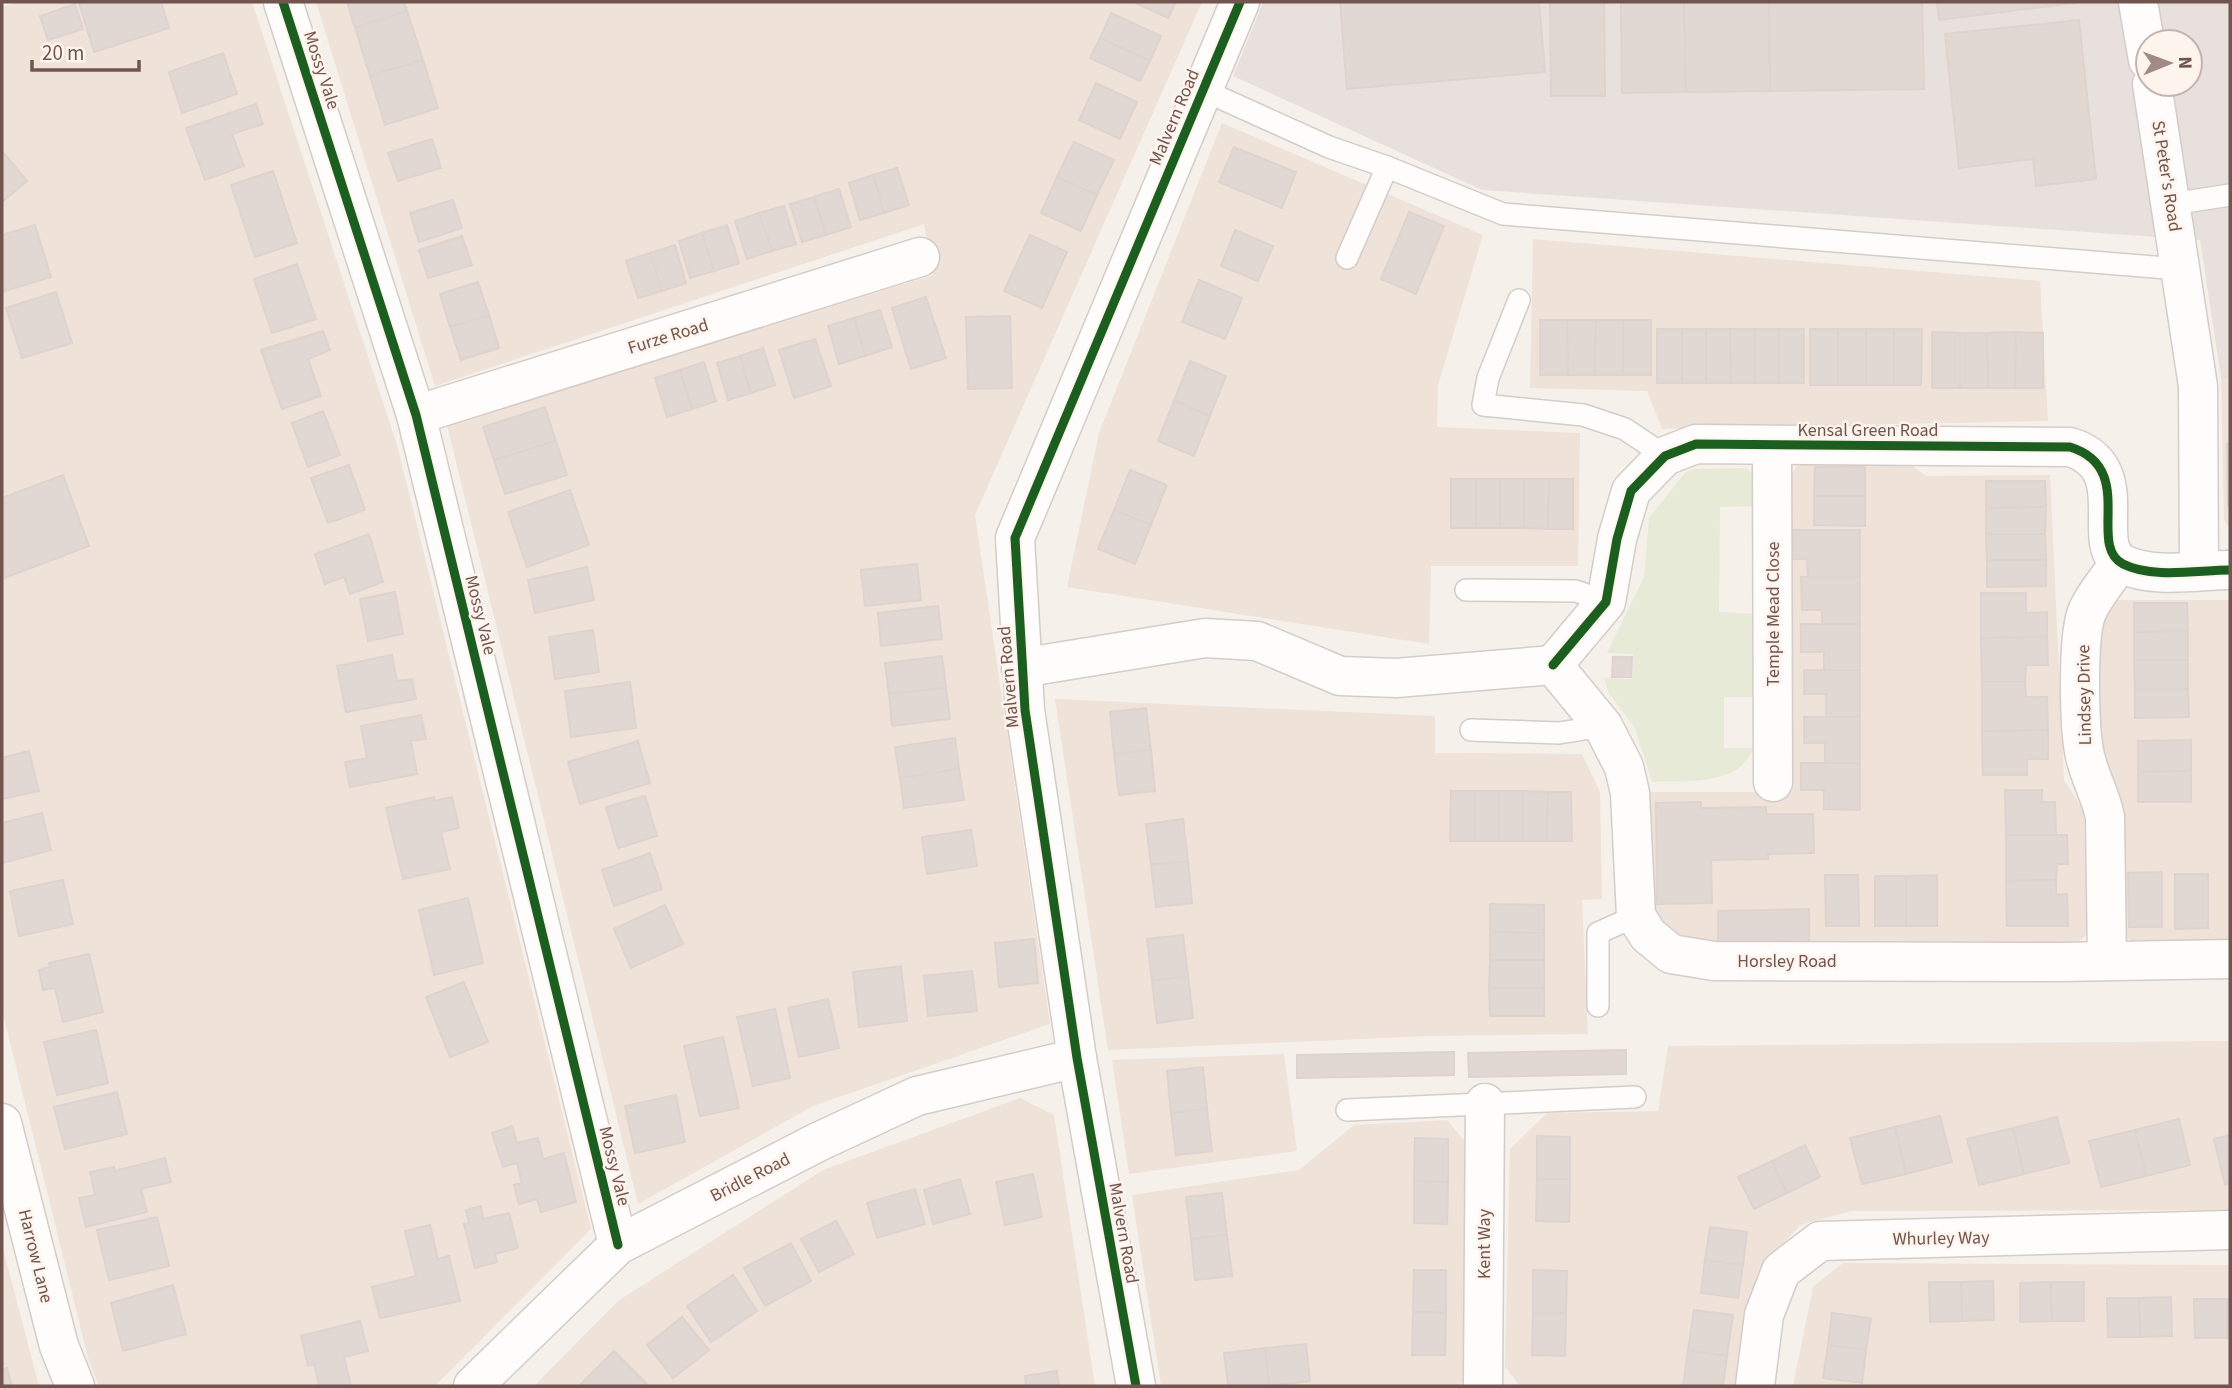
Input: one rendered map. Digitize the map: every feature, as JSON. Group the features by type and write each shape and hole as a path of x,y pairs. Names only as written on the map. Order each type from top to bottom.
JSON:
{"street":[{"name":"Mossy Vale","path":"283,2 416,415 618,1245"},
{"name":"Malvern Road","path":"1136,1386 1077,1058 1021,668 1015,538 1240,2"},
{"path":"2138,2 2142,28"},
{"name":"St Peter's Road","path":"2154,98 2172,204 2179,269 2192,328 2214,570"},
{"name":"Furze Road","path":"416,415 920,257"},
{"name":"Kensal Green Road","path":"1606,602 1617,539 1631,491 1665,456 1696,444 2070,447 2082,451 2104,474 2110,547 2119,563"},
{"name":"Temple Mead Close","path":"1772,446 1773,782"},
{"path":"2119,563 2135,569 2214,570"},
{"name":"Lindsey Drive","path":"2107,960 2105,817 2102,801 2090,775 2081,736 2082,640 2087,611 2119,563"},
{"path":"1021,668 1205,638 1257,641 1340,676 1396,678 1553,665 1606,602"},
{"path":"1553,665 1603,726 1624,768 1630,793 1636,916"},
{"name":"Horsley Road","path":"1636,916 1648,935 1671,954 1714,961 2230,959"},
{"name":"Bridle Road","path":"473,1386 618,1245 818,1142 917,1096 1077,1058"},
{"name":"Kent Way","path":"1483,1386 1485,1102"},
{"name":"Harrow Lane","path":"2,1123 59,1346 75,1386"},
{"name":"Whurley Way","path":"1755,1386 1764,1315 1781,1271 1820,1241 2230,1230"}],"lane":[{"path":"1203,90 1329,147 1387,167 1503,214 2179,269"},
{"path":"1347,258 1387,167"},
{"path":"2172,204 2230,195"},
{"path":"1519,300 1488,378 1483,405 1583,415 1625,429 1665,456"},
{"path":"1466,590 1576,591 1606,602"},
{"path":"1471,730 1559,733 1603,726"},
{"path":"1598,1006 1598,933 1636,916"},
{"path":"1347,1110 1635,1097"}],"shaded area":[{"path":"19,2 252,2 397,445 591,1229 435,1386 99,1386 88,1358 2,1010 2,7"},
{"path":"316,2 1202,2 975,515 1050,1024 813,1106 638,1204 447,425 933,275 924,224 435,386"},
{"path":"1263,2 2230,2 2230,378 2221,378 2200,240 1482,190 1233,76"},
{"path":"1222,123 1483,235 1438,385 1437,427 1580,433 1578,566 1431,566 1429,644 1067,587 1099,433"},
{"path":"1533,239 2040,281 2048,421 1662,429 1647,391 1530,388"},
{"path":"2221,378 2230,378 2230,529 2224,520"},
{"path":"1910,464 1926,476 2050,475 2064,780 2084,811 2087,934 2069,951 1686,953 1646,907 1647,792 1784,792 1781,486 1798,465"},
{"path":"2110,600 2230,600 2230,945 2136,945 2120,932 2095,759 2094,622"},
{"path":"1055,699 1435,716 1435,753 1582,754 1600,792 1602,899 1582,900 1588,1034 1427,1036 1108,1050"},
{"path":"2230,1041 2230,1210 1851,1211 1800,1225 1765,1263 1739,1386 1520,1386 1505,1367 1510,1149 1547,1113 1658,1111 1668,1046"},
{"path":"1284,1054 1297,1151 1129,1174 1112,1060"},
{"path":"1020,1098 1054,1115 1095,1386 534,1386 618,1301 823,1170"},
{"path":"1447,1120 1473,1151 1469,1377 1458,1386 1161,1386 1132,1195 1299,1170 1354,1125"},
{"path":"2,1245 39,1386 2,1386"},
{"path":"1843,1263 2230,1265 2230,1386 1793,1386 1813,1287"}],"green space":[{"path":"1746,468 1755,476 1755,506 1720,507 1719,612 1754,614 1760,648 1753,654 1753,697 1724,697 1724,748 1753,748 1746,761 1724,775 1695,781 1652,782 1635,728 1608,692 1604,678 1632,679 1633,654 1607,653 1644,577 1649,518 1685,473 1693,469"}],"building":[{"path":"161,2 169,28 94,52 79,3"},
{"path":"347,2 404,2 407,11 355,28"},
{"path":"1134,2 1176,2 1168,18"},
{"path":"1340,2 1539,2 1545,72 1347,89"},
{"path":"1550,2 1604,2 1605,96 1551,96"},
{"path":"1621,2 1684,2 1686,92 1622,93"},
{"path":"1684,2 1769,2 1770,91 1686,92"},
{"path":"1769,2 1922,2 1924,89 1770,91"},
{"path":"1937,2 2074,2 2074,3 1939,20"},
{"path":"75,4 83,29 48,40 40,16"},
{"path":"407,11 423,60 370,76 355,28"},
{"path":"1111,13 1161,36 1150,61 1100,38"},
{"path":"2079,20 2096,179 2036,186 2033,159 1959,168 1945,34"},
{"path":"1100,38 1150,61 1140,81 1090,58"},
{"path":"223,53 237,94 182,113 169,72"},
{"path":"423,60 438,108 385,125 370,76"},
{"path":"1096,83 1137,102 1120,139 1079,120"},
{"path":"256,104 263,124 232,134 244,166 205,180 186,128"},
{"path":"432,139 441,168 398,181 388,153"},
{"path":"1074,142 1114,160 1097,195 1057,177"},
{"path":"1234,147 1296,172 1282,208 1219,182"},
{"path":"2,151 27,181 2,202"},
{"path":"897,168 909,205 884,213 873,175"},
{"path":"273,171 297,243 255,257 231,185"},
{"path":"873,175 884,213 860,220 849,183"},
{"path":"1057,177 1097,195 1081,231 1041,213"},
{"path":"839,189 851,227 826,235 814,197"},
{"path":"814,197 826,235 802,242 790,204"},
{"path":"453,200 462,228 419,242 410,213"},
{"path":"784,206 796,244 772,251 759,213"},
{"path":"1409,212 1444,226 1416,294 1381,279"},
{"path":"759,213 772,251 747,259 735,221"},
{"path":"35,225 51,277 2,292 2,235"},
{"path":"727,225 739,263 714,271 702,233"},
{"path":"1235,230 1273,246 1258,281 1221,266"},
{"path":"702,233 714,271 690,278 679,241"},
{"path":"1030,235 1067,252 1042,308 1004,291"},
{"path":"462,236 472,265 428,278 419,250"},
{"path":"675,245 686,283 662,291 650,253"},
{"path":"650,253 662,291 638,298 626,261"},
{"path":"297,264 316,319 272,333 254,279"},
{"path":"1199,280 1242,298 1225,339 1182,322"},
{"path":"478,282 489,315 450,327 440,294"},
{"path":"56,292 72,343 22,358 6,308"},
{"path":"926,297 946,358 911,369 892,308"},
{"path":"880,310 892,347 865,356 854,318"},
{"path":"489,315 499,348 461,360 450,327"},
{"path":"1010,316 1012,388 968,389 966,317"},
{"path":"854,318 865,356 839,364 828,326"},
{"path":"1540,320 1567,320 1568,375 1540,375"},
{"path":"1567,320 1596,320 1595,375 1568,375"},
{"path":"1596,320 1623,320 1623,375 1595,375"},
{"path":"1623,320 1651,320 1651,375 1623,375"},
{"path":"1657,329 1682,329 1682,383 1657,383"},
{"path":"1682,329 1706,329 1706,383 1682,383"},
{"path":"1706,329 1730,329 1731,383 1706,383"},
{"path":"1730,329 1755,329 1755,383 1731,383"},
{"path":"1755,329 1779,329 1779,383 1755,383"},
{"path":"1779,329 1804,329 1804,383 1779,383"},
{"path":"1810,329 1838,329 1838,385 1810,385"},
{"path":"1838,329 1866,329 1866,385 1838,385"},
{"path":"1866,329 1894,329 1894,385 1866,385"},
{"path":"1894,329 1922,329 1921,385 1894,385"},
{"path":"323,331 330,350 308,359 321,396 282,409 261,350"},
{"path":"1932,332 1960,333 1960,388 1932,388"},
{"path":"2016,332 2015,388 1988,388 1987,333"},
{"path":"2016,332 2043,333 2043,388 2015,388"},
{"path":"1960,333 1987,333 1988,388 1960,388"},
{"path":"815,339 831,386 794,398 779,350"},
{"path":"763,348 775,385 751,393 740,356"},
{"path":"740,356 751,393 728,400 717,363"},
{"path":"1190,361 1226,376 1210,416 1174,401"},
{"path":"704,362 716,401 692,409 680,370"},
{"path":"680,370 692,409 667,417 655,378"},
{"path":"1174,401 1210,416 1194,456 1158,441"},
{"path":"545,407 556,441 494,460 483,427"},
{"path":"323,411 340,455 308,467 292,423"},
{"path":"556,441 567,475 505,494 494,460"},
{"path":"2227,444 2230,444 2230,505 2228,505"},
{"path":"349,465 365,510 328,523 311,478"},
{"path":"1815,467 1865,467 1865,496 1814,496"},
{"path":"1130,470 1167,485 1151,525 1114,510"},
{"path":"63,475 89,546 2,579 2,498"},
{"path":"1451,479 1476,479 1476,528 1451,528"},
{"path":"1476,479 1500,479 1500,528 1476,528"},
{"path":"1500,479 1524,479 1524,528 1500,528"},
{"path":"1524,479 1549,479 1548,529 1524,528"},
{"path":"1549,479 1573,479 1573,529 1548,529"},
{"path":"1986,481 2045,481 2046,507 1986,508"},
{"path":"570,490 589,545 527,567 508,512"},
{"path":"1814,496 1865,496 1865,526 1814,525"},
{"path":"2046,507 2045,534 1986,534 1986,508"},
{"path":"1114,510 1151,525 1135,564 1098,549"},
{"path":"1793,530 1860,530 1860,577 1808,577 1807,559 1793,559"},
{"path":"369,534 383,582 350,594 344,577 325,584 315,554"},
{"path":"1986,534 2045,534 2046,560 1987,560"},
{"path":"1987,560 2046,560 2046,586 1987,587"},
{"path":"917,564 921,600 865,606 861,570"},
{"path":"587,567 594,600 535,613 528,580"},
{"path":"1801,577 1860,577 1860,624 1822,624 1822,610 1802,610"},
{"path":"395,592 403,634 368,641 360,599"},
{"path":"1981,593 2026,593 2026,613 2047,612 2047,637 1981,638"},
{"path":"2134,603 2187,603 2188,631 2134,632"},
{"path":"938,606 942,639 881,646 878,613"},
{"path":"1801,624 1860,624 1860,670 1824,670 1824,652 1801,652"},
{"path":"593,630 599,672 555,679 549,637"},
{"path":"2188,631 2188,660 2134,660 2134,632"},
{"path":"2047,637 2048,665 2026,665 2025,682 1982,682 1981,638"},
{"path":"392,655 397,681 412,679 416,699 346,712 337,666"},
{"path":"942,656 946,688 889,694 885,663"},
{"path":"1613,657 1632,657 1631,677 1612,677"},
{"path":"2134,660 2188,660 2188,689 2135,689"},
{"path":"1804,670 1860,670 1860,717 1826,717 1826,694 1804,694"},
{"path":"630,682 636,728 571,737 565,691"},
{"path":"1982,682 2025,682 2026,697 2047,697 2048,730 1982,731"},
{"path":"946,688 950,719 892,726 889,694"},
{"path":"2135,689 2188,689 2189,717 2135,718"},
{"path":"1146,708 1151,750 1114,754 1110,712"},
{"path":"421,715 426,739 411,741 417,774 350,787 345,762 367,758 361,726"},
{"path":"1804,717 1860,717 1860,763 1825,763 1825,743 1804,743"},
{"path":"2048,730 2048,759 2027,759 2027,775 1983,775 1982,731"},
{"path":"955,738 959,769 900,778 895,747"},
{"path":"2191,740 2191,771 2138,772 2138,741"},
{"path":"638,741 650,783 580,804 568,762"},
{"path":"1151,750 1155,791 1119,795 1114,754"},
{"path":"29,751 39,791 2,799 2,758"},
{"path":"1801,763 1860,763 1860,810 1824,809 1824,790 1801,790"},
{"path":"959,769 964,800 904,808 900,778"},
{"path":"2191,771 2191,802 2138,802 2138,772"},
{"path":"2005,790 2042,790 2042,802 2055,802 2056,835 2006,835"},
{"path":"1451,791 1475,791 1475,841 1450,841"},
{"path":"1475,791 1499,791 1499,841 1475,841"},
{"path":"1499,791 1523,791 1523,841 1499,841"},
{"path":"1523,791 1548,792 1547,841 1523,841"},
{"path":"1548,792 1571,792 1572,841 1547,841"},
{"path":"645,796 657,836 618,848 606,807"},
{"path":"434,797 434,801 452,797 459,828 441,832 450,869 403,879 386,808"},
{"path":"1701,802 1701,808 1766,807 1766,814 1813,814 1814,853 1768,854 1768,859 1711,860 1712,903 1657,904 1656,803"},
{"path":"42,813 51,850 2,863 2,823"},
{"path":"1183,819 1188,861 1151,865 1146,824"},
{"path":"971,830 977,866 927,874 922,837"},
{"path":"2006,835 2067,835 2068,864 2057,864 2056,880 2006,881"},
{"path":"650,853 662,889 614,906 602,870"},
{"path":"1188,861 1192,903 1156,907 1151,865"},
{"path":"2162,872 2162,927 2129,927 2128,873"},
{"path":"2175,874 2208,874 2208,928 2175,929"},
{"path":"1825,875 1858,875 1859,926 1826,926"},
{"path":"1937,875 1937,926 1906,926 1906,876"},
{"path":"1875,876 1906,876 1906,926 1875,926"},
{"path":"63,880 73,924 19,936 10,891"},
{"path":"2056,880 2056,895 2067,894 2068,926 2007,926 2006,881"},
{"path":"468,898 483,963 434,975 419,910"},
{"path":"1490,904 1544,905 1544,933 1490,932"},
{"path":"665,905 683,944 631,968 614,929"},
{"path":"1809,909 1809,943 1718,944 1718,911"},
{"path":"1490,932 1544,933 1544,960 1490,960"},
{"path":"1183,935 1188,976 1152,981 1147,939"},
{"path":"1034,939 1038,983 999,987 995,943"},
{"path":"89,954 103,1012 63,1022 55,988 43,990 39,970 50,967 49,963"},
{"path":"1490,960 1544,960 1544,988 1489,988"},
{"path":"901,966 907,1021 859,1027 853,972"},
{"path":"972,971 977,1011 928,1016 924,976"},
{"path":"1188,976 1193,1018 1157,1023 1152,981"},
{"path":"464,982 488,1042 450,1057 426,997"},
{"path":"1489,988 1544,988 1544,1016 1490,1016"},
{"path":"828,999 839,1048 799,1057 788,1008"},
{"path":"775,1009 790,1078 753,1086 737,1017"},
{"path":"96,1030 108,1083 57,1095 44,1042"},
{"path":"723,1037 739,1108 700,1116 684,1046"},
{"path":"1626,1050 1626,1074 1469,1077 1468,1053"},
{"path":"1454,1052 1454,1075 1297,1078 1297,1055"},
{"path":"1203,1067 1207,1109 1171,1113 1167,1071"},
{"path":"117,1092 127,1134 65,1149 54,1107"},
{"path":"676,1095 685,1142 635,1153 625,1106"},
{"path":"1207,1109 1212,1151 1176,1155 1171,1113"},
{"path":"1940,1116 1952,1162 1906,1174 1895,1127"},
{"path":"2057,1117 2069,1163 2024,1174 2013,1128"},
{"path":"2179,1119 2190,1165 2146,1176 2135,1130"},
{"path":"512,1126 517,1143 538,1138 543,1159 564,1153 576,1202 541,1212 537,1199 519,1204 514,1185 522,1183 517,1163 503,1167 492,1133"},
{"path":"1895,1127 1906,1174 1862,1184 1850,1138"},
{"path":"2013,1128 2024,1174 1979,1185 1967,1139"},
{"path":"2135,1130 2146,1176 2101,1187 2089,1141"},
{"path":"2230,1135 2230,1183 2225,1185 2214,1139"},
{"path":"1537,1136 1570,1137 1570,1179 1537,1179"},
{"path":"1415,1138 1448,1139 1448,1182 1414,1181"},
{"path":"1805,1145 1820,1177 1787,1193 1772,1161"},
{"path":"165,1158 171,1182 141,1189 147,1212 86,1227 79,1198 95,1195 90,1172 114,1167 115,1171"},
{"path":"1772,1161 1787,1193 1754,1209 1738,1177"},
{"path":"1033,1174 1042,1217 1005,1225 996,1182"},
{"path":"960,1179 970,1214 933,1224 924,1190"},
{"path":"1537,1179 1570,1179 1569,1222 1536,1221"},
{"path":"1414,1181 1448,1182 1447,1224 1414,1223"},
{"path":"915,1189 925,1224 877,1238 867,1203"},
{"path":"1222,1193 1227,1235 1191,1239 1186,1197"},
{"path":"481,1206 483,1219 509,1213 518,1248 495,1254 497,1262 475,1268 464,1224 469,1223 466,1210"},
{"path":"157,1217 169,1266 109,1280 97,1230"},
{"path":"836,1221 854,1254 819,1272 801,1239"},
{"path":"430,1225 438,1259 449,1256 460,1301 380,1318 372,1287 416,1276 405,1231"},
{"path":"1710,1227 1747,1232 1743,1265 1705,1260"},
{"path":"1227,1235 1232,1276 1195,1280 1191,1239"},
{"path":"791,1243 811,1281 765,1306 744,1268"},
{"path":"1705,1260 1743,1265 1738,1298 1701,1293"},
{"path":"1414,1270 1446,1270 1446,1313 1413,1312"},
{"path":"1533,1270 1567,1271 1566,1313 1533,1313"},
{"path":"733,1275 757,1311 711,1342 687,1306"},
{"path":"1993,1281 1994,1320 1962,1321 1961,1282"},
{"path":"1929,1282 1961,1282 1962,1321 1930,1322"},
{"path":"2051,1282 2052,1321 2020,1322 2020,1283"},
{"path":"2051,1282 2084,1282 2084,1321 2052,1321"},
{"path":"173,1285 186,1334 123,1351 111,1303"},
{"path":"2171,1297 2172,1336 2140,1337 2139,1298"},
{"path":"2107,1298 2139,1298 2140,1337 2108,1337"},
{"path":"2194,1299 2227,1299 2227,1338 2195,1338"},
{"path":"2227,1299 2230,1299 2230,1338 2227,1338"},
{"path":"1694,1310 1733,1315 1727,1356 1688,1351"},
{"path":"1413,1312 1446,1313 1445,1355 1412,1355"},
{"path":"1533,1313 1566,1313 1565,1356 1532,1355"},
{"path":"1832,1313 1871,1318 1866,1350 1828,1345"},
{"path":"682,1317 709,1350 673,1378 647,1345"},
{"path":"360,1321 368,1351 344,1357 351,1386 319,1386 314,1364 308,1366 301,1336"},
{"path":"1306,1344 1310,1381 1269,1386 1265,1348"},
{"path":"1828,1345 1866,1350 1862,1383 1823,1378"},
{"path":"1265,1348 1269,1386 1228,1386 1224,1353"},
{"path":"614,1351 649,1386 581,1384"},
{"path":"1688,1351 1727,1356 1723,1386 1683,1386"},
{"path":"7,1368 12,1386 2,1386 2,1370"},
{"path":"1057,1371 1059,1386 1026,1386 1025,1376"}],"cycle path":[{"path":"283,2 416,415 618,1245"},
{"path":"1136,1386 1077,1058 1025,710 1015,538 1240,2"},
{"path":"1553,665 1606,602 1617,539 1631,491 1665,456 1696,444 2070,447 2090,457 2102,471 2107,488 2109,541 2113,554 2123,564 2135,569 2176,573 2230,570"}]}
